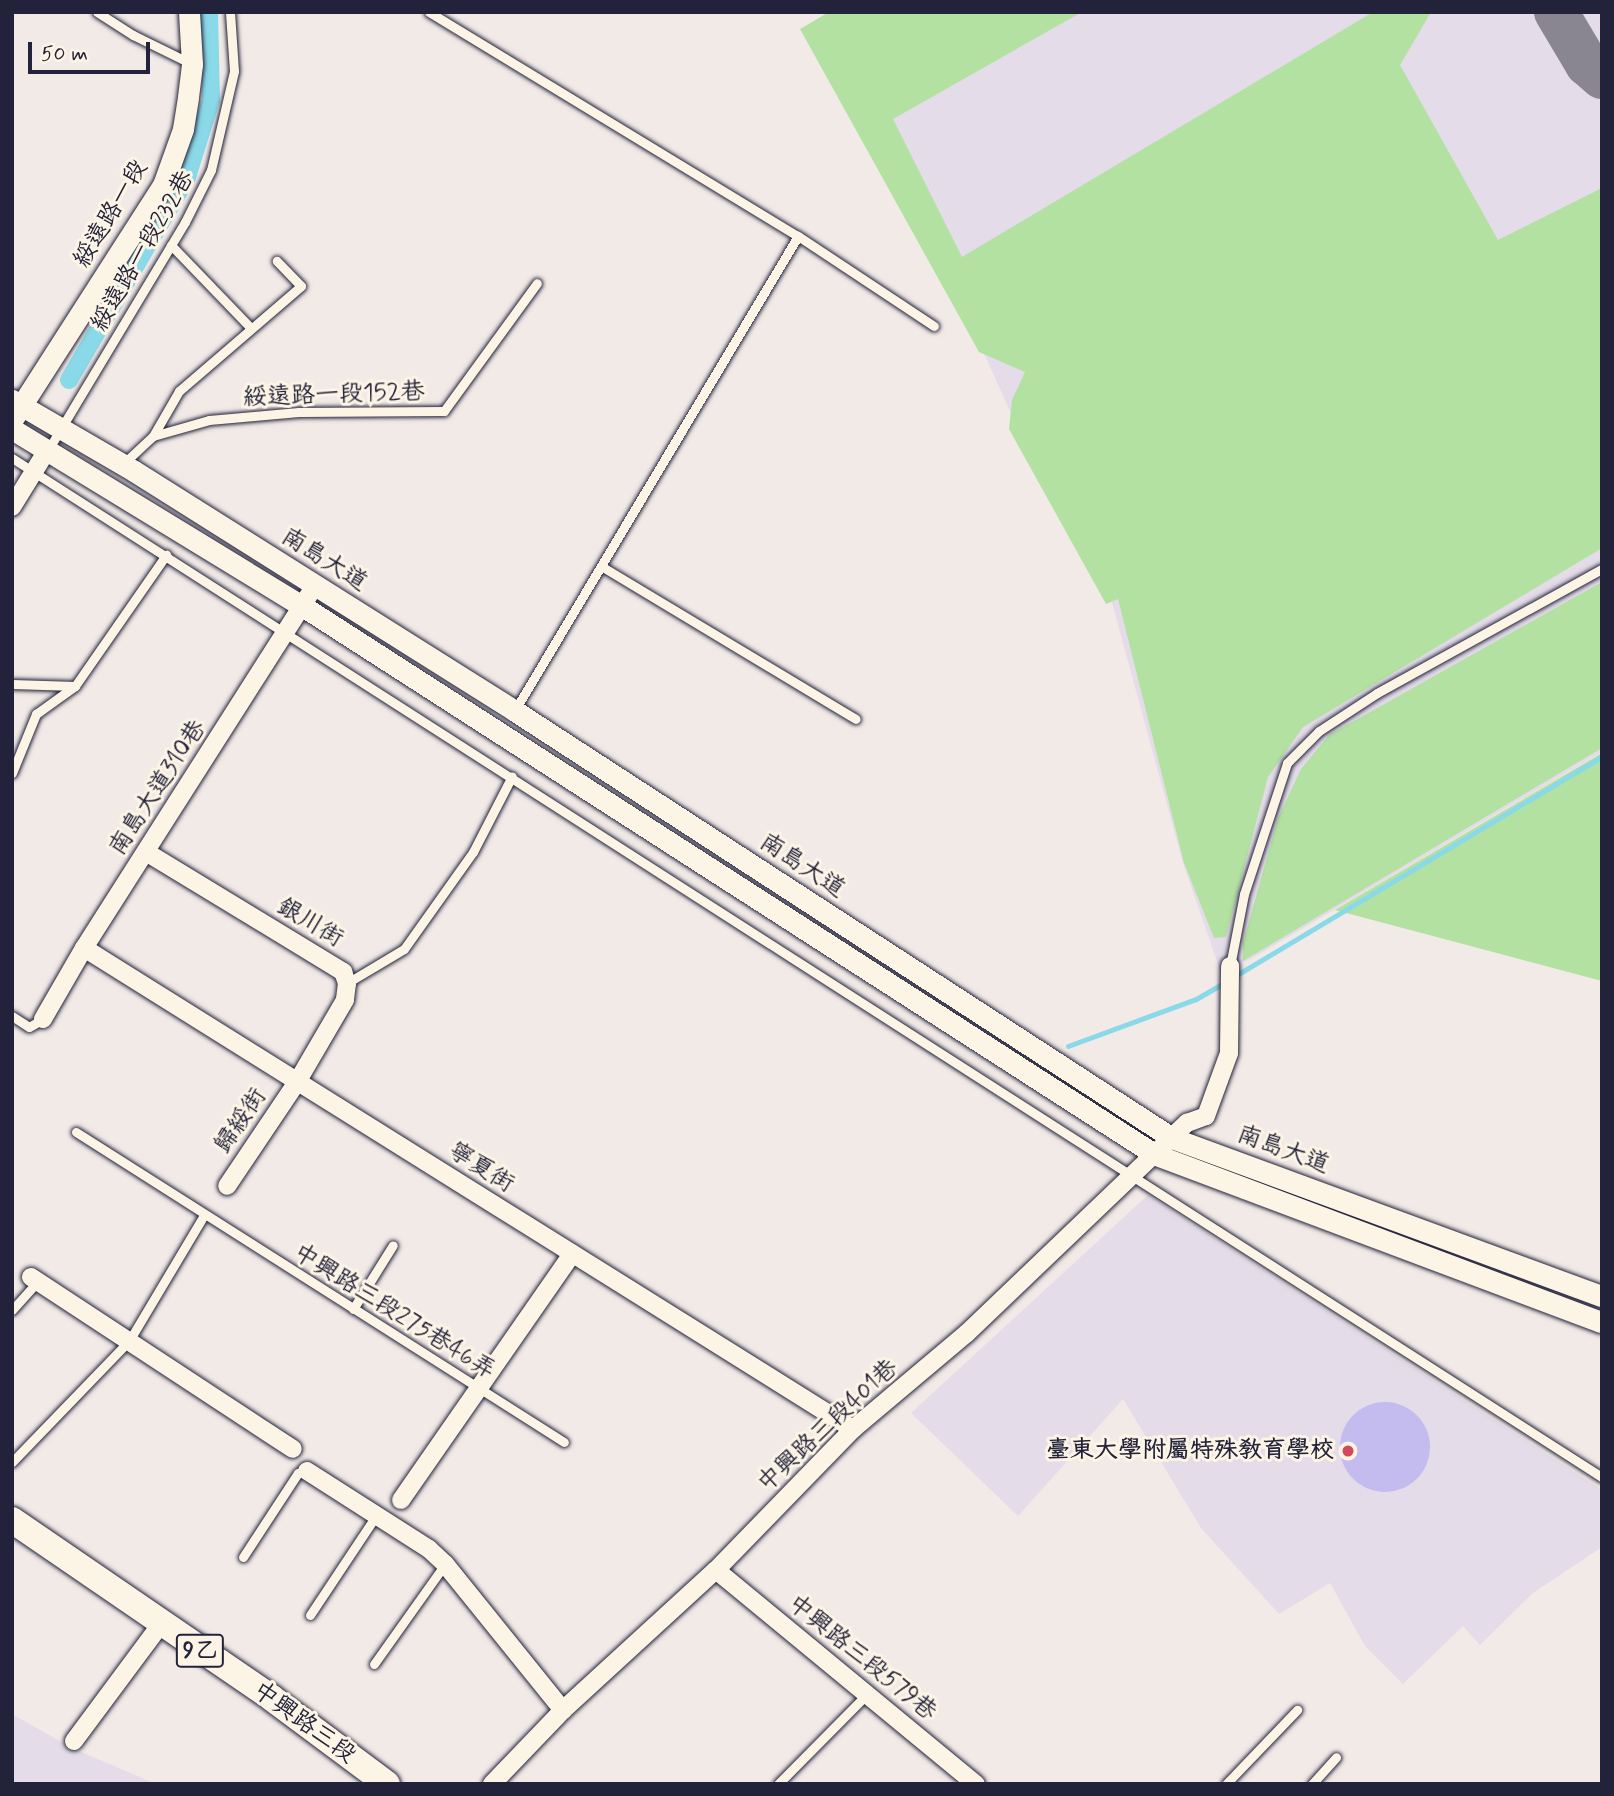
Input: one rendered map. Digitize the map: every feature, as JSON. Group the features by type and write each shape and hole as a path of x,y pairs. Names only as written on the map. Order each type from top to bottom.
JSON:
{"main road":[{"name":"中興路三段","path":"12,1520 273,1699 387,1784"}],"street":[{"name":"綏遠路一段","path":"15,409 163,186 183,130 192,64 189,12"},
{"name":"南島大道","path":"15,409 61,430 122,465 515,711 1172,1138 1602,1296"},
{"name":"南島大道","path":"12,429 304,607 1154,1154 1602,1322"},
{"path":"12,508 46,452"},
{"name":"南島大道310巷","path":"43,1019 84,948 304,607 315,585"},
{"name":"銀川街","path":"146,852 343,972 347,983 345,1000 297,1082"},
{"name":"寧夏街","path":"84,948 853,1429"},
{"name":"中興路三段401巷","path":"492,1784 563,1710 716,1570 853,1429 966,1334 1187,1124 1206,1116 1229,1054 1230,966"},
{"name":"歸綏街","path":"227,1186 297,1082"},
{"path":"401,1500 572,1254"},
{"path":"34,1279 293,1449"},
{"path":"307,1471 375,1517 429,1549 445,1564 563,1710"},
{"name":"中興路三段579巷","path":"716,1570 976,1784"},
{"path":"74,1741 160,1624"}],"lane":[{"path":"97,12 133,35 192,64"},
{"name":"綏遠路一段232巷","path":"46,452 171,245 211,170 234,71 230,12"},
{"path":"429,12 798,236 934,326"},
{"path":"515,711 798,236"},
{"path":"171,245 251,328"},
{"path":"153,436 179,391 301,286 277,261"},
{"name":"綏遠路一段152巷","path":"122,465 153,436 209,420 299,412 444,411 537,283"},
{"path":"12,458 288,632 1602,1477"},
{"path":"12,773 36,714 75,686 166,555"},
{"path":"601,566 856,719"},
{"path":"1230,966 1244,894 1287,763 1319,731 1377,693 1602,569"},
{"path":"12,684 75,686"},
{"path":"347,983 404,949 472,852 512,776"},
{"path":"12,1016 29,1027 43,1019"},
{"name":"中興路三段275巷46弄","path":"76,1132 564,1442"},
{"path":"12,1462 129,1341 204,1215"},
{"path":"353,1309 393,1245"},
{"path":"12,1310 34,1279"},
{"path":"243,1557 298,1473 307,1471"},
{"path":"310,1615 375,1517"},
{"path":"374,1664 445,1564"},
{"path":"778,1784 867,1694"},
{"path":"1226,1784 1297,1710"},
{"path":"1312,1784 1336,1757"}],"shaded area":[{"path":"844,12 1602,12 1602,752 1251,959 1220,970 1183,863 1111,599 1020,433 946,270"},
{"name":"臺東大學附屬特殊教育學校","path":"1148,1195 1602,1490 1602,1547 1533,1593 1480,1645 1463,1626 1403,1684 1365,1646 1330,1583 1279,1614 1201,1528 1123,1399 1018,1516 911,1413"},
{"path":"12,1714 72,1748 156,1784 12,1784"}],"green space":[{"path":"829,12 1082,12 893,119 962,257 1373,12 1431,12 1400,65 1498,240 1602,188 1602,548 1303,727 1268,777 1226,937 1214,938 1184,863 1118,599 1106,604 1009,429 1012,400 1025,372 979,352 800,29"},
{"path":"1602,582 1602,748 1243,961 1243,943 1278,818 1301,769 1329,735"},
{"path":"1602,753 1602,981 1335,910"}],"building":[{"path":"1385,1402 1402,1405 1417,1415 1427,1430 1430,1447 1427,1464 1417,1479 1402,1489 1385,1492 1368,1489 1353,1479 1343,1464 1340,1447 1343,1430 1353,1415 1368,1405"}],"waterway":[{"path":"69,380 187,177 211,100 209,12"},
{"path":"1235,976 1602,756"},
{"path":"1068,1046 1196,999 1227,981"}],"taxiway":[{"path":"1556,12 1587,64 1602,77"}],"place":[{"name":"臺東大學附屬特殊教育學校","path":"1348,1451"}]}
